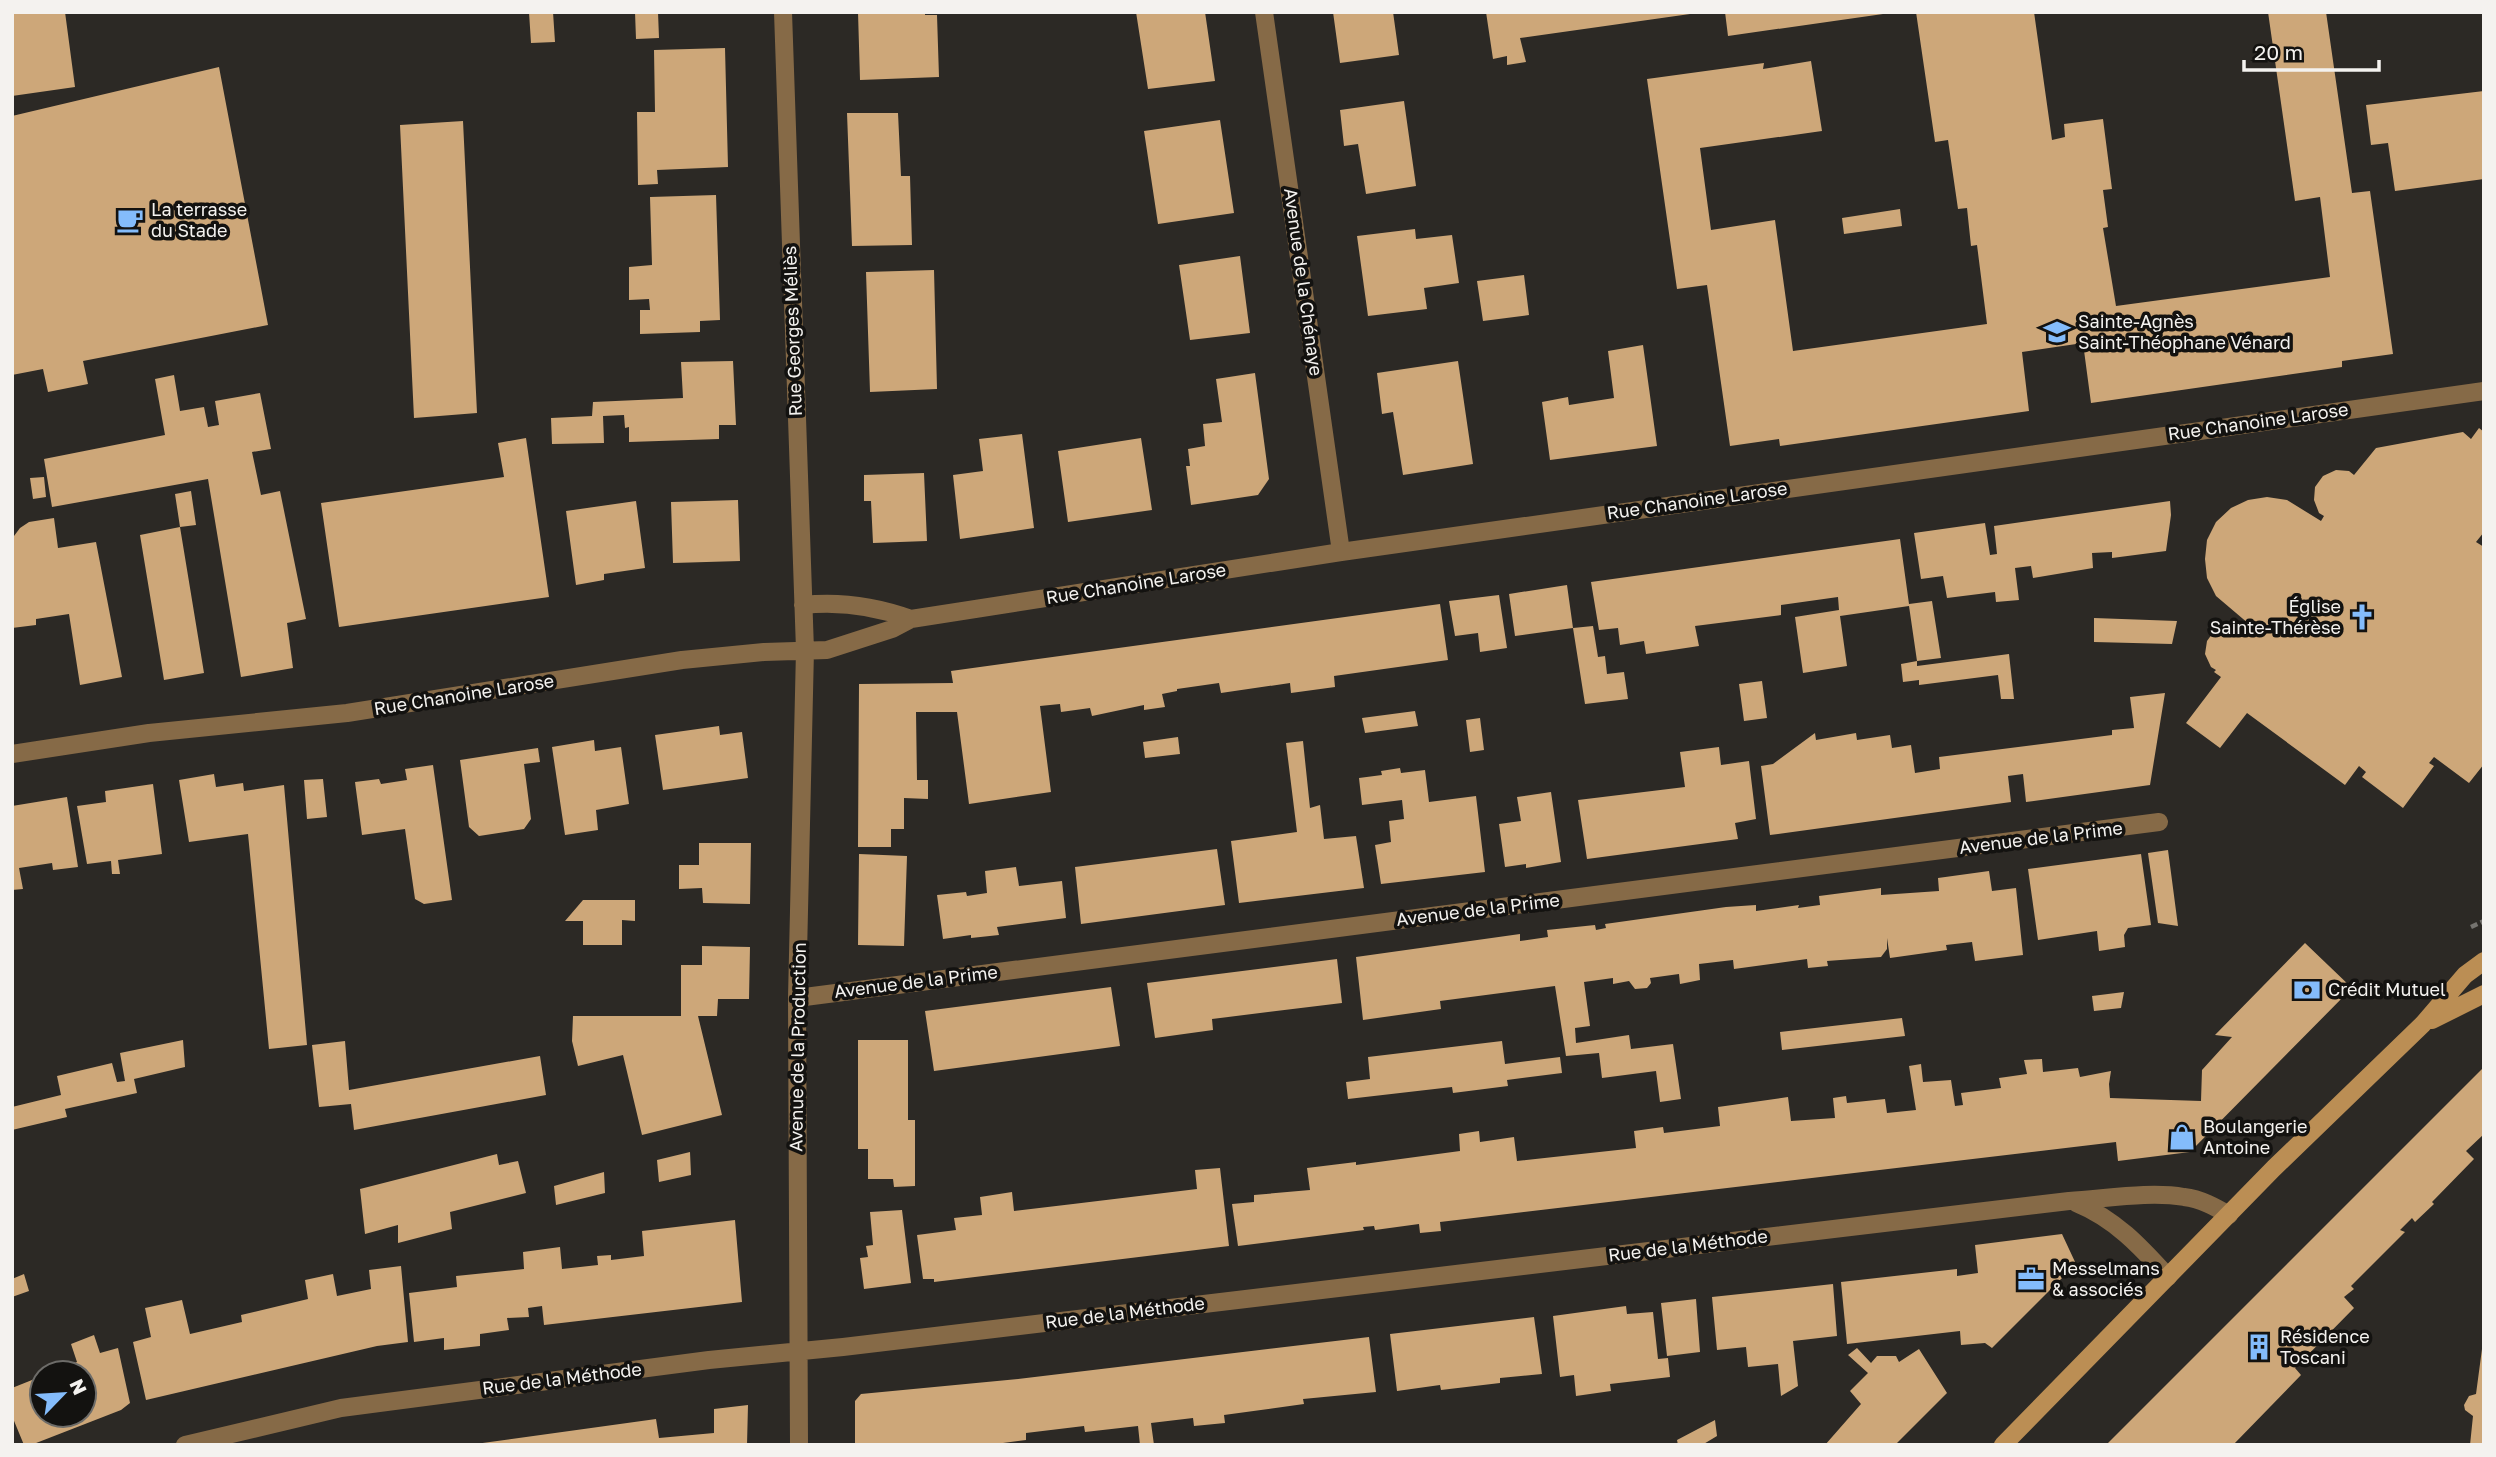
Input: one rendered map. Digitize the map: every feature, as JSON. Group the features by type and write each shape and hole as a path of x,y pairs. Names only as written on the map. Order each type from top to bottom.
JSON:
{"main road":[{"path":"2003,1445 2274,1168 2423,1024 2465,975 2484,961"},
{"path":"2423,1024 2484,994"}],"street":[{"name":"Rue Georges Méliès","path":"783,12 805,650"},
{"name":"Avenue de la Chénaye","path":"1264,12 1340,552"},
{"name":"Rue Chanoine Larose","path":"12,754 149,733 347,713 682,660 827,650 892,629 911,619 1340,552 2484,391"},
{"name":"Rue Chanoine Larose","path":"803,605 845,604 884,609 911,619"},
{"name":"Avenue de la Production","path":"799,1445 797,998 805,650"},
{"name":"Avenue de la Prime","path":"797,998 2159,822"},
{"name":"Rue de la Méthode","path":"185,1445 341,1408 709,1360 2069,1201 2184,1196 2203,1201 2229,1215"},
{"path":"2069,1201 2094,1210 2127,1233 2168,1278"}],"path":[{"path":"2471,928 2484,921"}],"building":[{"path":"12,12 65,12 75,87 12,96"},
{"path":"529,12 553,12 555,42 531,43"},
{"path":"635,12 658,12 659,38 636,39"},
{"path":"858,12 925,12 925,15 937,15 939,77 860,80"},
{"path":"1136,12 1205,12 1215,81 1148,89"},
{"path":"1333,12 1393,12 1399,55 1340,63"},
{"path":"1486,12 1690,14 1520,38 1526,62 1507,65 1507,56 1493,59"},
{"path":"1725,12 1883,12 1883,14 1728,36"},
{"path":"1916,12 2034,12 2052,140 2065,137 2064,124 2103,119 2112,189 2103,190 2108,227 2103,228 2116,306 2330,277 2320,197 2295,201 2268,12 2326,12 2352,193 2370,191 2393,354 2342,361 2342,367 2091,403 2083,343 2022,352 2029,411 1780,446 1779,439 1730,446 1707,285 1677,289 1647,79 1764,63 1763,69 1811,61 1822,131 1700,148 1711,230 1775,220 1793,351 1987,324 1977,245 1971,246 1967,208 1958,209 1948,140 1935,142"},
{"path":"725,48 728,167 657,170 658,184 638,185 637,112 655,112 654,50"},
{"name":"La terrasse du Stade","path":"219,67 268,325 83,361 88,384 48,392 43,369 12,375 12,116"},
{"path":"2484,91 2484,179 2395,191 2388,143 2371,145 2366,105"},
{"path":"1404,101 1416,186 1366,194 1358,144 1344,146 1340,110"},
{"path":"847,113 898,113 901,176 910,176 912,245 852,246"},
{"path":"1220,120 1234,213 1158,224 1144,131"},
{"path":"463,121 477,413 414,418 400,125"},
{"path":"716,195 720,320 700,321 700,332 640,334 640,310 650,310 649,299 629,300 629,267 652,265 650,197"},
{"path":"1900,209 1902,226 1844,234 1842,218"},
{"path":"1415,229 1416,239 1452,235 1459,283 1424,288 1427,309 1368,316 1357,236"},
{"path":"1240,256 1250,333 1190,340 1179,265"},
{"path":"934,270 937,389 870,392 866,272"},
{"path":"1524,275 1529,315 1483,321 1477,281"},
{"path":"1643,345 1657,446 1550,460 1542,402 1568,397 1569,405 1614,398 1608,351"},
{"path":"733,361 736,425 719,425 719,439 629,442 629,427 625,428 624,415 603,416 604,443 552,444 551,418 592,416 593,402 683,398 681,362"},
{"path":"1458,361 1473,464 1403,475 1393,412 1382,414 1377,373"},
{"path":"1255,373 1269,479 1258,495 1191,505 1186,466 1190,466 1188,449 1205,446 1203,424 1222,422 1216,379"},
{"path":"174,375 180,411 204,407 208,427 219,425 215,401 260,393 271,449 252,452 261,495 280,491 306,619 287,623 293,668 241,677 208,479 52,507 44,459 165,435 155,379"},
{"name":"Église Sainte-Thérèse","path":"2479,428 2484,432 2484,532 2476,542 2484,547 2484,764 2469,783 2434,757 2429,763 2434,766 2403,808 2362,777 2366,772 2359,766 2345,785 2247,713 2220,748 2186,723 2221,677 2214,672 2216,670 2211,667 2205,654 2207,641 2215,630 2228,624 2246,629 2249,624 2216,596 2207,578 2207,540 2216,522 2231,508 2248,500 2267,497 2287,500 2321,521 2324,516 2319,513 2314,500 2315,487 2323,476 2336,470 2349,471 2354,475 2376,448 2463,432 2471,439"},
{"path":"1022,434 1034,528 960,539 953,475 983,471 979,439"},
{"path":"526,438 549,597 339,627 321,503 504,477 498,443"},
{"path":"1141,438 1152,510 1068,522 1058,451"},
{"path":"924,473 927,541 873,543 871,501 864,501 864,475"},
{"path":"44,477 46,497 33,499 30,478"},
{"path":"191,491 196,525 180,527 175,494"},
{"path":"738,500 740,561 673,563 671,502"},
{"path":"636,501 645,568 604,574 604,580 576,585 566,511"},
{"path":"2170,501 2171,515 2166,551 2112,558 2112,552 2092,553 2093,568 2033,578 2031,566 2015,568 2019,600 1996,602 1995,592 1947,598 1943,576 1921,579 1914,533 1985,523 1990,555 1997,554 1994,526"},
{"path":"54,518 58,548 96,542 122,677 80,685 69,614 36,619 36,625 12,628 14,536 29,522"},
{"path":"180,527 204,673 164,680 140,535"},
{"path":"1900,539 1909,604 1932,601 1941,658 1917,661 1909,606 1840,616 1847,666 1803,673 1795,617 1839,610 1838,597 1781,605 1781,615 1695,626 1699,646 1646,654 1644,641 1620,645 1618,628 1599,630 1591,582"},
{"path":"1567,585 1573,628 1515,636 1509,594"},
{"path":"1499,595 1507,648 1480,652 1478,633 1455,636 1449,601"},
{"path":"1440,604 1448,660 1334,676 1335,687 1291,693 1290,683 1221,693 1219,683 1177,689 1162,694 1165,707 1144,710 1144,705 1092,716 1090,708 1061,712 1060,704 1040,706 1051,792 969,804 957,712 916,712 917,780 928,780 928,799 904,798 904,829 891,829 891,847 858,847 859,684 953,683 951,671"},
{"path":"2094,618 2177,621 2172,644 2094,642"},
{"path":"1593,626 1598,657 1605,656 1607,674 1624,672 1628,699 1585,704 1573,628"},
{"path":"2009,654 2014,699 2001,699 1998,675 1919,685 1919,680 1903,682 1901,664 1917,661 1917,666"},
{"path":"1762,681 1767,718 1744,721 1739,684"},
{"path":"2165,693 2150,785 2026,802 2023,774 2008,776 2011,802 1770,835 1761,766 1773,764 1815,733 1816,740 1856,733 1857,740 1890,735 1892,748 1911,745 1915,773 1940,769 1939,757 2112,735 2112,730 2134,728 2130,697"},
{"path":"1415,711 1418,726 1365,733 1362,718"},
{"path":"1480,718 1484,750 1470,752 1466,720"},
{"path":"719,726 720,735 742,732 748,778 663,790 655,735"},
{"path":"1178,737 1180,754 1145,758 1143,742"},
{"path":"594,740 595,751 621,747 629,804 596,810 598,830 565,835 552,747"},
{"path":"1303,741 1310,808 1320,805 1324,839 1356,836 1364,888 1239,903 1231,841 1297,832 1286,743"},
{"path":"1719,747 1721,765 1749,761 1756,819 1735,823 1738,839 1587,859 1578,800 1685,787 1680,752"},
{"path":"538,748 540,762 524,764 531,819 524,829 479,836 469,827 460,760"},
{"path":"433,765 452,900 424,904 415,899 405,829 362,835 355,782 379,779 381,784 407,780 405,769"},
{"path":"1400,768 1401,773 1425,770 1429,802 1476,796 1485,872 1381,884 1375,845 1391,842 1389,821 1404,819 1402,800 1362,805 1359,778 1382,775 1381,771"},
{"path":"214,774 216,787 243,783 244,791 284,785 307,1045 269,1049 248,834 189,842 179,780"},
{"path":"323,779 327,817 307,819 304,780"},
{"path":"153,784 162,854 118,860 120,874 112,874 111,861 87,864 77,806 106,802 105,791"},
{"path":"1551,792 1561,862 1526,868 1526,864 1505,867 1499,824 1521,821 1517,797"},
{"path":"67,797 78,867 53,870 52,863 19,868 23,889 12,890 12,806"},
{"path":"699,843 751,843 750,904 703,903 702,888 679,889 679,865 699,865"},
{"path":"1217,849 1225,905 1081,924 1075,867"},
{"path":"2168,850 2178,926 2158,923 2148,853"},
{"path":"859,854 907,856 904,946 858,945"},
{"path":"2141,854 2151,925 2128,928 2124,935 2125,947 2099,951 2097,931 2038,940 2028,869"},
{"path":"1016,867 1019,886 1062,881 1066,918 997,927 999,935 943,939 937,895 966,892 967,896 987,893 985,871"},
{"path":"1989,871 1992,891 2016,888 2023,955 1975,961 1972,942 1946,945 1947,950 1890,958 1887,938 1887,949 1881,957 1827,961 1828,966 1808,968 1807,959 1734,969 1733,960 1699,964 1700,980 1680,984 1679,974 1650,978 1651,983 1647,988 1635,989 1629,981 1613,984 1613,978 1584,982 1590,1026 1575,1028 1576,1043 1629,1035 1631,1049 1673,1044 1681,1099 1660,1102 1656,1071 1602,1078 1599,1053 1566,1056 1555,986 1440,1001 1441,1009 1363,1020 1356,957 1520,934 1520,941 1548,937 1547,930 1595,925 1596,930 1606,928 1605,924 1726,907 1756,905 1756,911 1799,905 1798,908 1820,905 1819,896 1881,888 1881,895 1939,891 1938,878"},
{"path":"583,900 635,900 635,921 622,920 622,945 583,945 583,921 565,921"},
{"path":"2305,943 2352,988 2190,1152 2118,1161 2116,1142 1440,1222 1441,1231 1420,1233 1419,1224 1375,1230 1374,1226 1363,1227 1364,1230 1238,1246 1232,1204 1254,1202 1254,1195 1310,1190 1307,1168 1356,1162 1356,1165 1460,1151 1459,1134 1479,1131 1480,1142 1514,1137 1517,1161 1636,1148 1634,1131 1663,1127 1664,1133 1720,1126 1718,1107 1788,1097 1791,1121 1835,1118 1833,1098 1846,1096 1847,1103 1885,1099 1887,1113 1916,1110 1909,1066 1921,1064 1923,1082 1951,1080 1955,1106 1963,1105 1961,1093 2001,1088 1999,1078 2027,1074 2024,1060 2042,1059 2043,1072 2078,1068 2080,1077 2111,1071 2110,1098 2201,1101 2202,1070 2232,1037 2215,1035"},
{"path":"702,946 750,947 749,999 718,999 717,1016 698,1016 722,1115 642,1135 623,1055 578,1066 572,1041 573,1016 681,1016 681,965 702,965"},
{"path":"1337,959 1342,1003 1212,1019 1213,1030 1155,1038 1147,983"},
{"path":"1111,987 1120,1046 934,1071 925,1011"},
{"path":"2124,992 2121,1008 2094,1011 2092,996"},
{"path":"1902,1018 1905,1036 1782,1050 1780,1032"},
{"path":"183,1040 185,1067 134,1079 137,1093 65,1109 67,1117 12,1130 12,1107 61,1095 57,1076 112,1063 117,1082 125,1081 120,1053"},
{"path":"858,1040 908,1040 908,1120 915,1120 915,1186 894,1187 893,1179 868,1179 868,1149 858,1149"},
{"path":"345,1041 349,1090 540,1056 546,1095 354,1130 351,1104 319,1107 312,1045"},
{"path":"1502,1041 1505,1064 1560,1057 1562,1073 1507,1080 1508,1086 1453,1093 1452,1087 1348,1099 1346,1082 1370,1079 1368,1057"},
{"path":"2484,1067 2484,1134 2466,1151 2474,1159 2432,1202 2434,1204 2415,1222 2412,1218 2400,1230 2405,1232 2351,1286 2354,1289 2344,1297 2354,1308 2295,1368 2301,1375 2233,1445 2106,1445"},
{"path":"690,1152 691,1175 659,1182 657,1160"},
{"path":"497,1154 499,1165 518,1161 526,1193 450,1212 452,1229 398,1243 398,1225 365,1234 360,1189"},
{"path":"1220,1168 1229,1246 934,1282 934,1279 923,1279 917,1235 956,1230 954,1218 982,1215 980,1197 1012,1192 1014,1211 1073,1204 1197,1189 1195,1170"},
{"path":"604,1172 605,1193 556,1205 554,1186"},
{"path":"902,1210 911,1283 864,1289 860,1258 868,1257 866,1246 873,1245 870,1212"},
{"path":"735,1220 742,1302 544,1325 542,1306 528,1308 529,1317 507,1318 509,1330 480,1334 480,1346 444,1350 444,1338 414,1342 409,1293 457,1287 456,1276 524,1269 523,1252 560,1247 562,1269 598,1265 597,1256 611,1255 611,1260 644,1256 642,1231"},
{"path":"2062,1234 2076,1264 1992,1348 1985,1343 1961,1345 1960,1331 1847,1344 1841,1282 1957,1269 1957,1276 1978,1273 1975,1245"},
{"path":"401,1266 408,1342 377,1346 146,1400 133,1342 151,1337 145,1308 182,1300 190,1334 242,1322 241,1315 308,1299 305,1280 333,1274 337,1296 371,1289 369,1270"},
{"path":"24,1274 29,1291 12,1297 12,1279"},
{"path":"1833,1284 1837,1336 1793,1341 1798,1386 1781,1396 1778,1364 1748,1367 1746,1347 1717,1350 1712,1297"},
{"path":"1696,1299 1700,1352 1667,1356 1661,1303"},
{"path":"1626,1306 1627,1314 1653,1312 1658,1359 1668,1358 1670,1377 1610,1384 1611,1391 1576,1396 1574,1375 1560,1377 1553,1316"},
{"path":"1534,1317 1542,1374 1500,1378 1500,1383 1441,1390 1440,1385 1397,1391 1390,1334"},
{"path":"94,1335 100,1353 118,1348 130,1403 121,1410 98,1419 98,1359 76,1359 71,1344"},
{"path":"1369,1337 1376,1392 1303,1399 1304,1404 1224,1415 1225,1423 1194,1426 1193,1418 1151,1423 1154,1445 1140,1445 1138,1426 1085,1432 1084,1426 1026,1433 1026,1440 988,1445 855,1445 855,1401 861,1394 1018,1379"},
{"path":"1857,1348 1871,1363 1877,1356 1896,1356 1899,1362 1919,1349 1947,1393 1895,1445 1825,1445 1861,1404 1850,1391 1868,1373 1848,1355"},
{"path":"2482,1349 2484,1445 2470,1445 2473,1416 2465,1410 2464,1405 2469,1396 2476,1394"},
{"path":"28,1382 28,1429 72,1429 31,1445 24,1445 12,1416 12,1388"},
{"path":"748,1405 747,1445 468,1445 656,1419 659,1438 714,1433 714,1409"},
{"path":"1715,1420 1717,1436 1702,1445 1678,1445 1677,1440"}],"place":[{"name":"La terrasse du Stade","path":"130,220"},
{"name":"Sainte-Agnès Saint-Théophane Vénard","path":"2057,332"},
{"name":"Église Sainte-Thérèse","path":"2362,617"},
{"name":"Crédit Mutuel","path":"2307,990"},
{"name":"Boulangerie Antoine","path":"2182,1137"},
{"name":"Messelmans & associés","path":"2031,1279"},
{"name":"Résidence Toscani","path":"2259,1347"}]}
